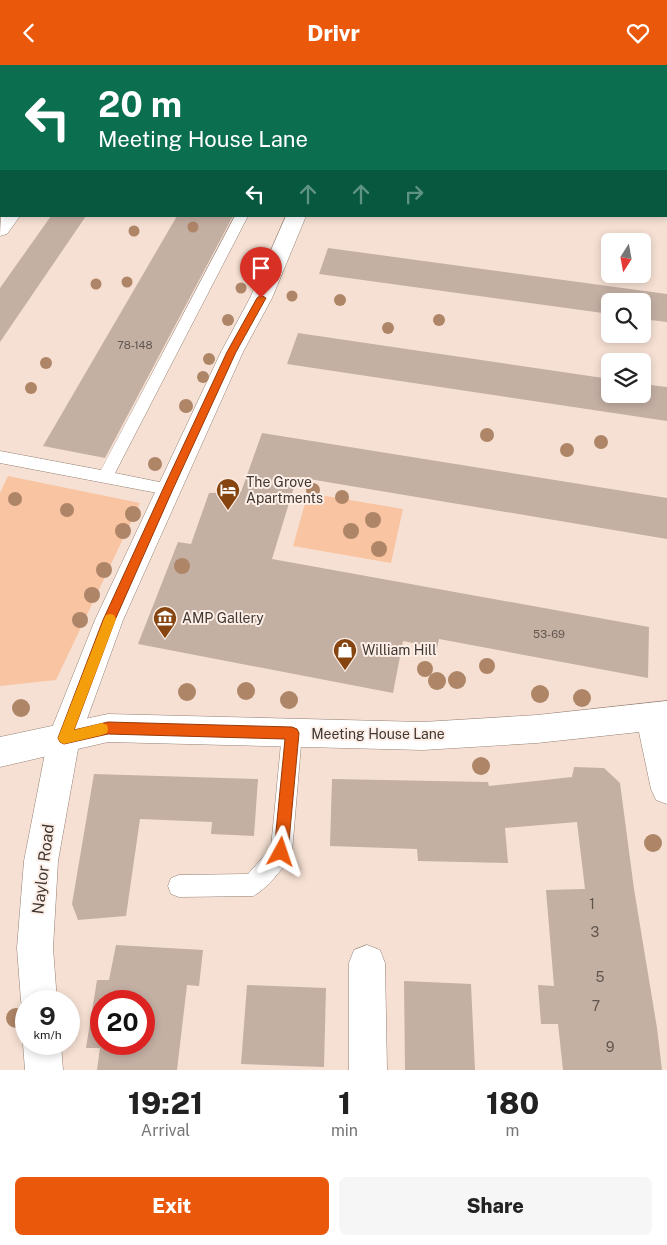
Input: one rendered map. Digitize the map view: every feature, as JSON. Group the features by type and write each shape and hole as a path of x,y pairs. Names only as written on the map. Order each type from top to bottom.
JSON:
{"street":[{"path":"0,230 9,217"},
{"name":"Naylor Road","path":"37,990 35,948 40,861 64,738 109,620 232,352 261,298 296,217"},
{"path":"659,716 667,789"},
{"name":"Meeting House Lane","path":"0,752 108,728 423,735 537,729 659,716"},
{"path":"367,963 368,1070"},
{"path":"43,1055 44,1070"}],"lane":[{"path":"105,477 241,217"},
{"path":"0,457 168,489"},
{"path":"179,886 252,885 281,852 292,733"}],"shaded area":[{"path":"8,476 140,503 56,680 0,686 0,493"},
{"path":"308,493 403,509 391,563 293,546"}],"building":[{"path":"50,217 85,217 0,342 0,288"},
{"path":"176,217 232,217 105,458 43,446"},
{"path":"328,248 667,294 667,322 651,320 651,293 601,293 601,313 319,274"},
{"path":"298,333 601,378 601,403 651,403 651,385 667,387 667,421 287,364"},
{"path":"262,433 667,498 667,539 297,477 272,559 649,627 648,678 439,639 437,648 403,641 393,693 138,644 178,542 191,544 209,493 241,492"},
{"path":"574,767 604,768 620,783 662,1070 563,1070 558,1024 541,1024 538,985 554,986 546,890 585,889 577,822 505,828 508,863 418,861 417,849 330,846 332,779 488,782 489,786 572,777"},
{"path":"94,774 258,779 254,836 211,834 212,822 140,819 126,916 78,920 72,904"},
{"path":"116,945 203,950 199,986 187,985 177,1070 97,1070 99,1055 155,1055 155,990 95,990 97,980 109,980"},
{"path":"404,981 471,984 475,1070 405,1070"},
{"path":"247,985 326,988 324,1067 241,1064"},
{"path":"90,1023 90,1048 86,1048"}],"slow traffic":[{"path":"102,729 64,738 110,619"}],"place":[{"name":"The Grove Apartments","path":"228,511"},
{"name":"AMP Gallery","path":"165,639"},
{"name":"William Hill","path":"345,671"}],"route":[{"path":"261,298 232,352 109,620 64,738 108,728 292,733 281,852"}]}
